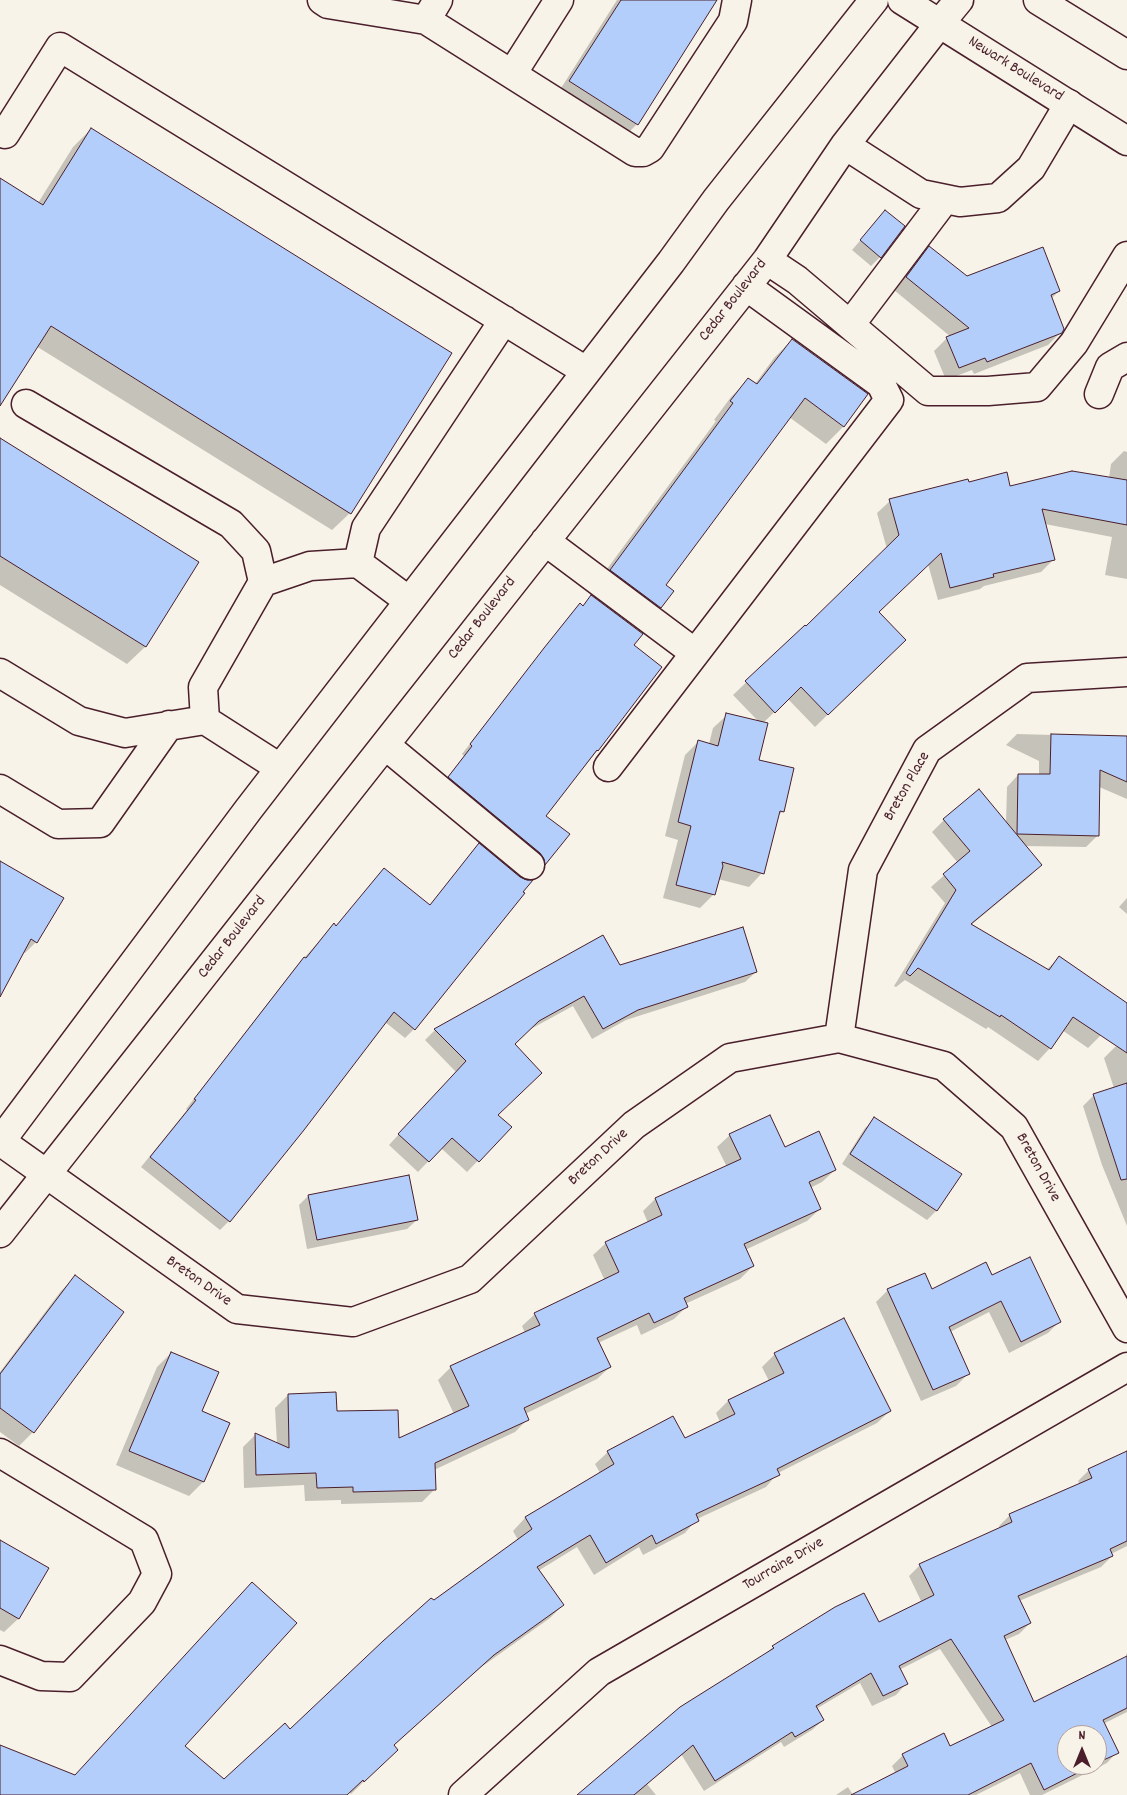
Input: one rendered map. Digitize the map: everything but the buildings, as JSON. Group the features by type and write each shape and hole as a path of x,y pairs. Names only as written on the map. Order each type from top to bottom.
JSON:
{"street":[{"path":"322,0 328,4 432,10 512,74 635,152 643,152 650,148 733,21 737,0"},
{"path":"512,74 559,0"},
{"path":"0,1142 280,768 716,200 874,0"},
{"name":"Newark Boulevard","path":"902,0 1127,141"},
{"name":"Cedar Boulevard","path":"0,1233 767,260 845,145 959,0"},
{"path":"1038,0 1127,56"},
{"path":"0,131 5,134 60,47 586,371"},
{"path":"845,145 921,194 960,202 998,198 1031,168 1069,104"},
{"path":"850,325 945,199"},
{"path":"767,260 797,280 928,391 988,391 1037,387 1074,343 1127,256"},
{"path":"608,767 889,400 881,384 746,286"},
{"path":"358,563 366,528 504,320"},
{"path":"1099,394 1110,367 1127,357"},
{"path":"26,404 230,524 256,550 263,582"},
{"path":"545,540 695,653"},
{"path":"205,720 203,687 263,582 310,566 358,563 409,601"},
{"name":"Breton Place","path":"839,1038 863,870 927,750 1027,678 1127,672"},
{"path":"0,673 80,721 125,733 205,720 280,768"},
{"path":"0,789 58,824 100,823 169,725"},
{"path":"385,745 530,865"},
{"name":"Breton Drive","path":"0,1142 237,1309 353,1322 470,1279 634,1126 730,1058 839,1038 944,1066 1014,1127 1127,1328"},
{"name":"Tourraine Drive","path":"463,1795 599,1672 1127,1367"},
{"path":"0,1453 144,1540 157,1574 142,1602 70,1678 41,1676 0,1660"}]}
